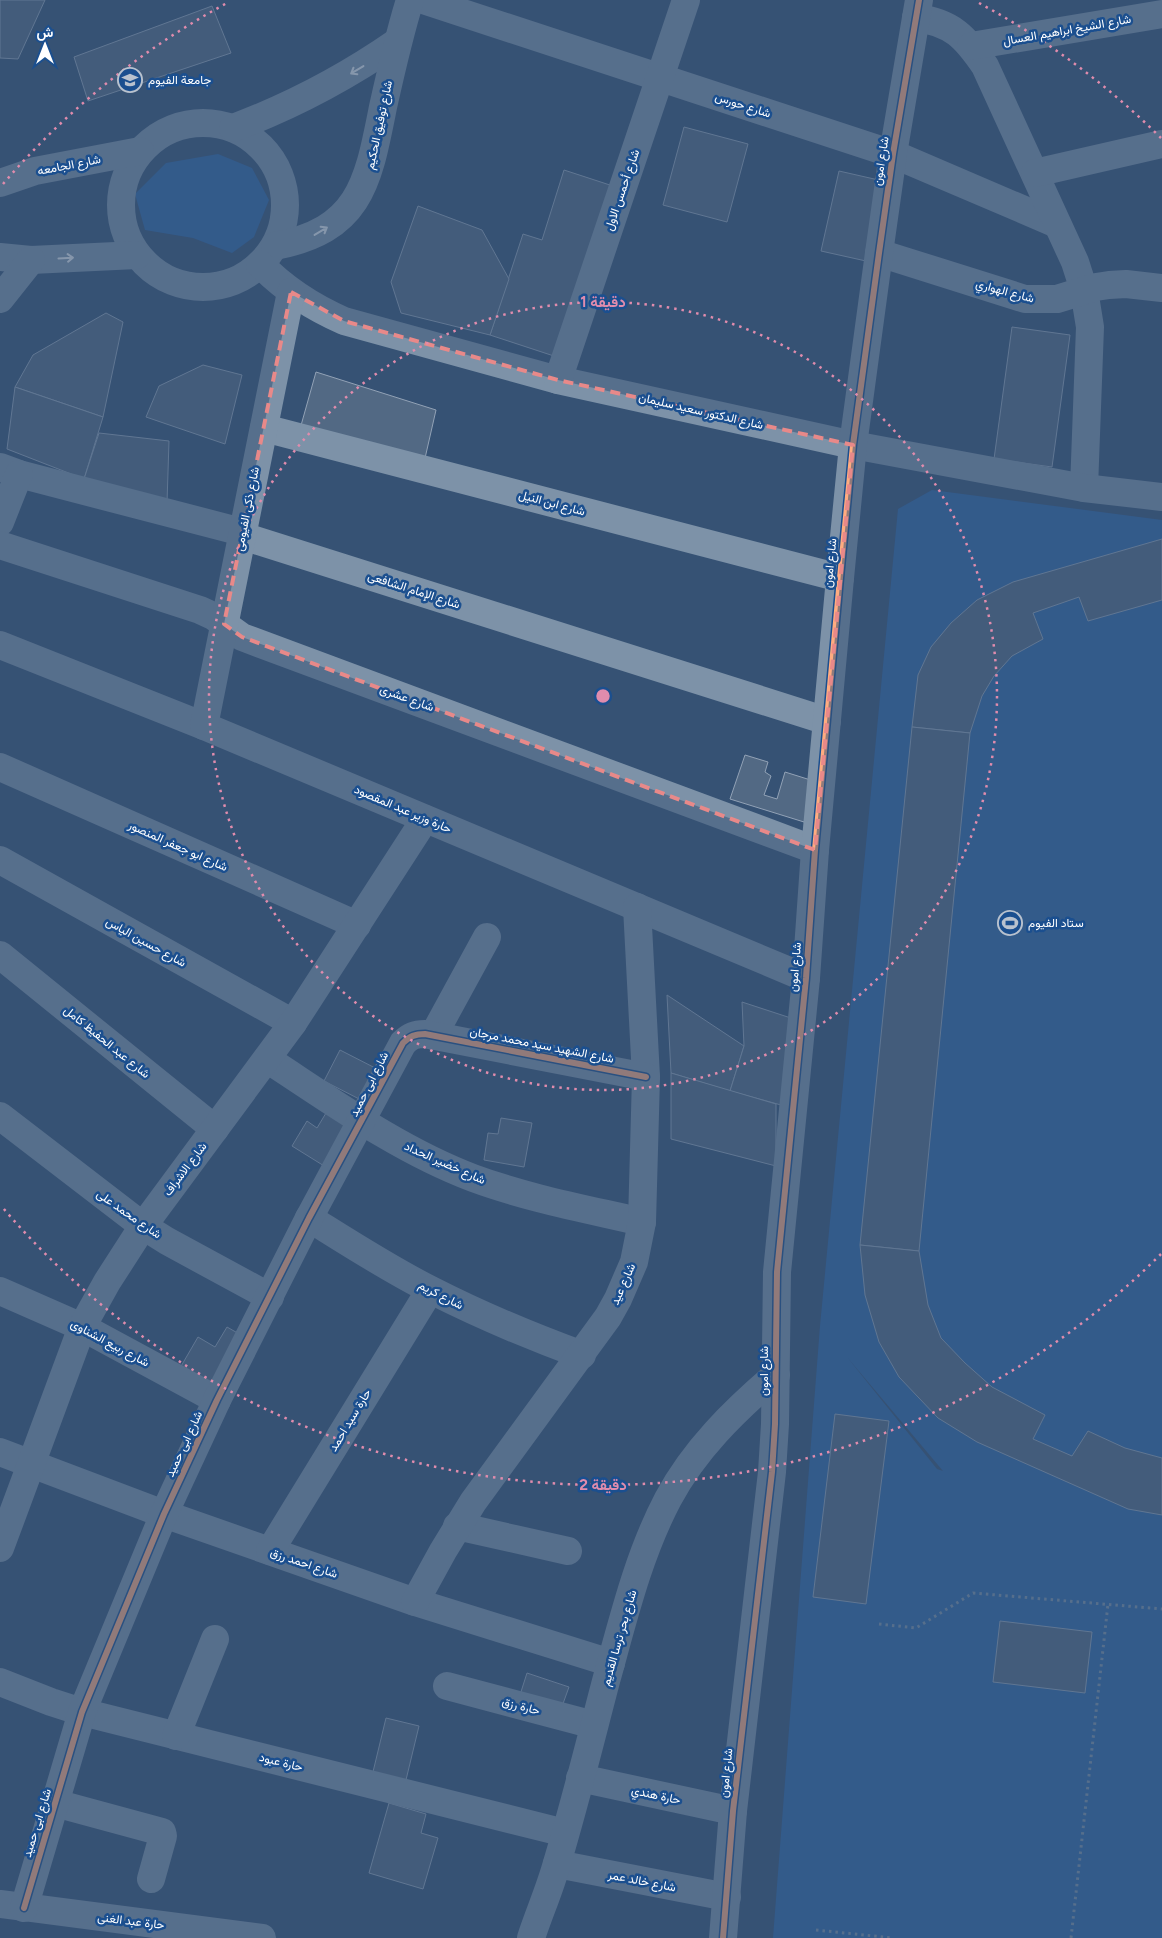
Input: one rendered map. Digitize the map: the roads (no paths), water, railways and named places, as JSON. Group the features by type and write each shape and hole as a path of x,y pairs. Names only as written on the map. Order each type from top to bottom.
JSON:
{"street":[{"name":"شارع توفيق الحكيم","path":"268,255 314,235 332,224 347,211 359,194 368,176 397,42 410,0"},
{"name":"شارع حورس","path":"424,0 893,154 1056,224"},
{"name":"شارع أحمس الاول","path":"558,380 686,0"},
{"path":"918,9 932,20 960,34 985,66 1036,173 1056,224 1075,262 1084,290 1090,327 1084,488"},
{"name":"شارع امون","path":"723,1938 733,1811 772,1472 776,1375 777,1272 806,978 815,850 840,578 854,445 879,253 893,154 918,9"},
{"name":"شارع الشيخ ابراهيم العسال","path":"971,46 1162,14"},
{"path":"233,128 276,111 335,83 397,42"},
{"path":"192,123 213,123 233,128 251,138 266,151 277,168 284,187 286,208 282,228 268,255 242,278 220,286 197,287 174,282 154,272 137,255 127,239 120,203 122,184 129,166 140,151 155,138 173,128 192,123"},
{"path":"1036,173 1162,144"},
{"name":"شارع الجامعه","path":"0,183 35,172 140,151"},
{"name":"شارع الهواري","path":"879,253 1025,299 1058,299 1084,290 1109,285 1126,284 1162,288"},
{"path":"0,257 31,260 137,255"},
{"name":"شارع الدكتور سعيد سليمان","path":"268,255 291,292 316,309 344,321 558,380 854,445 1084,488 1162,497"},
{"path":"0,299 31,260"},
{"name":"شارع ذكى الفيومى","path":"204,726 291,292"},
{"name":"شارع ابن النيل","path":"264,428 840,578"},
{"path":"0,522 9,471"},
{"name":"شارع الإمام الشافعى","path":"9,471 238,531 252,539 827,721"},
{"name":"شارع عشرى","path":"0,545 200,610 247,638 815,850"},
{"name":"حارة وزير عبد المقصود","path":"0,645 204,726 806,978"},
{"name":"شارع ابو جعفر المنصور","path":"0,767 357,925"},
{"name":"شارع الاشراف","path":"0,1548 82,1327 107,1282 143,1226 293,1024 425,818"},
{"name":"شارع حسين الياس","path":"0,860 293,1024"},
{"name":"شارع عيد","path":"415,1602 457,1526 489,1479 582,1355 608,1317 627,1281 634,1262 642,1222 646,1077 637,907"},
{"path":"433,1036 487,937"},
{"name":"شارع عبد الحفيظ كامل","path":"0,955 215,1129"},
{"name":"شارع ابى حميد","path":"12,1906 55,1803 82,1712 164,1514 217,1400 309,1218 403,1043 409,1037 417,1034 433,1036"},
{"name":"شارع الشهيد سيد محمد مرجان","path":"433,1036 646,1077"},
{"name":"شارع خضير الحداد","path":"267,1059 398,1143 473,1178 513,1191 642,1222"},
{"name":"شارع محمد على","path":"0,1116 143,1226 270,1297"},
{"name":"شارع كريم","path":"309,1218 430,1290 530,1336 582,1355"},
{"name":"حارة سيد احمد","path":"270,1551 430,1290"},
{"name":"شارع ربيع الشناوى","path":"0,1291 82,1327 217,1400"},
{"name":"شارع بحر ترسا القديم","path":"530,1938 557,1864 636,1574 650,1536 668,1498 690,1463 716,1431 744,1402 776,1375"},
{"name":"شارع احمد رزق","path":"0,1452 164,1514 415,1602 611,1664"},
{"path":"457,1526 568,1551"},
{"path":"176,1736 214,1639"},
{"name":"حارة عبود","path":"0,1682 82,1712 565,1833"},
{"name":"حارة رزق","path":"447,1686 594,1725"},
{"name":"حارة هندي","path":"580,1778 733,1811"},
{"path":"55,1803 162,1832 163,1836 151,1879"},
{"name":"شارع خالد عمر","path":"557,1864 727,1897"},
{"name":"حارة عبد الغنى","path":"12,1906 262,1938"}],"place":[{"name":"جامعة الفيوم","path":"130,80"},
{"name":"ستاد الفيوم","path":"1010,923"}]}
